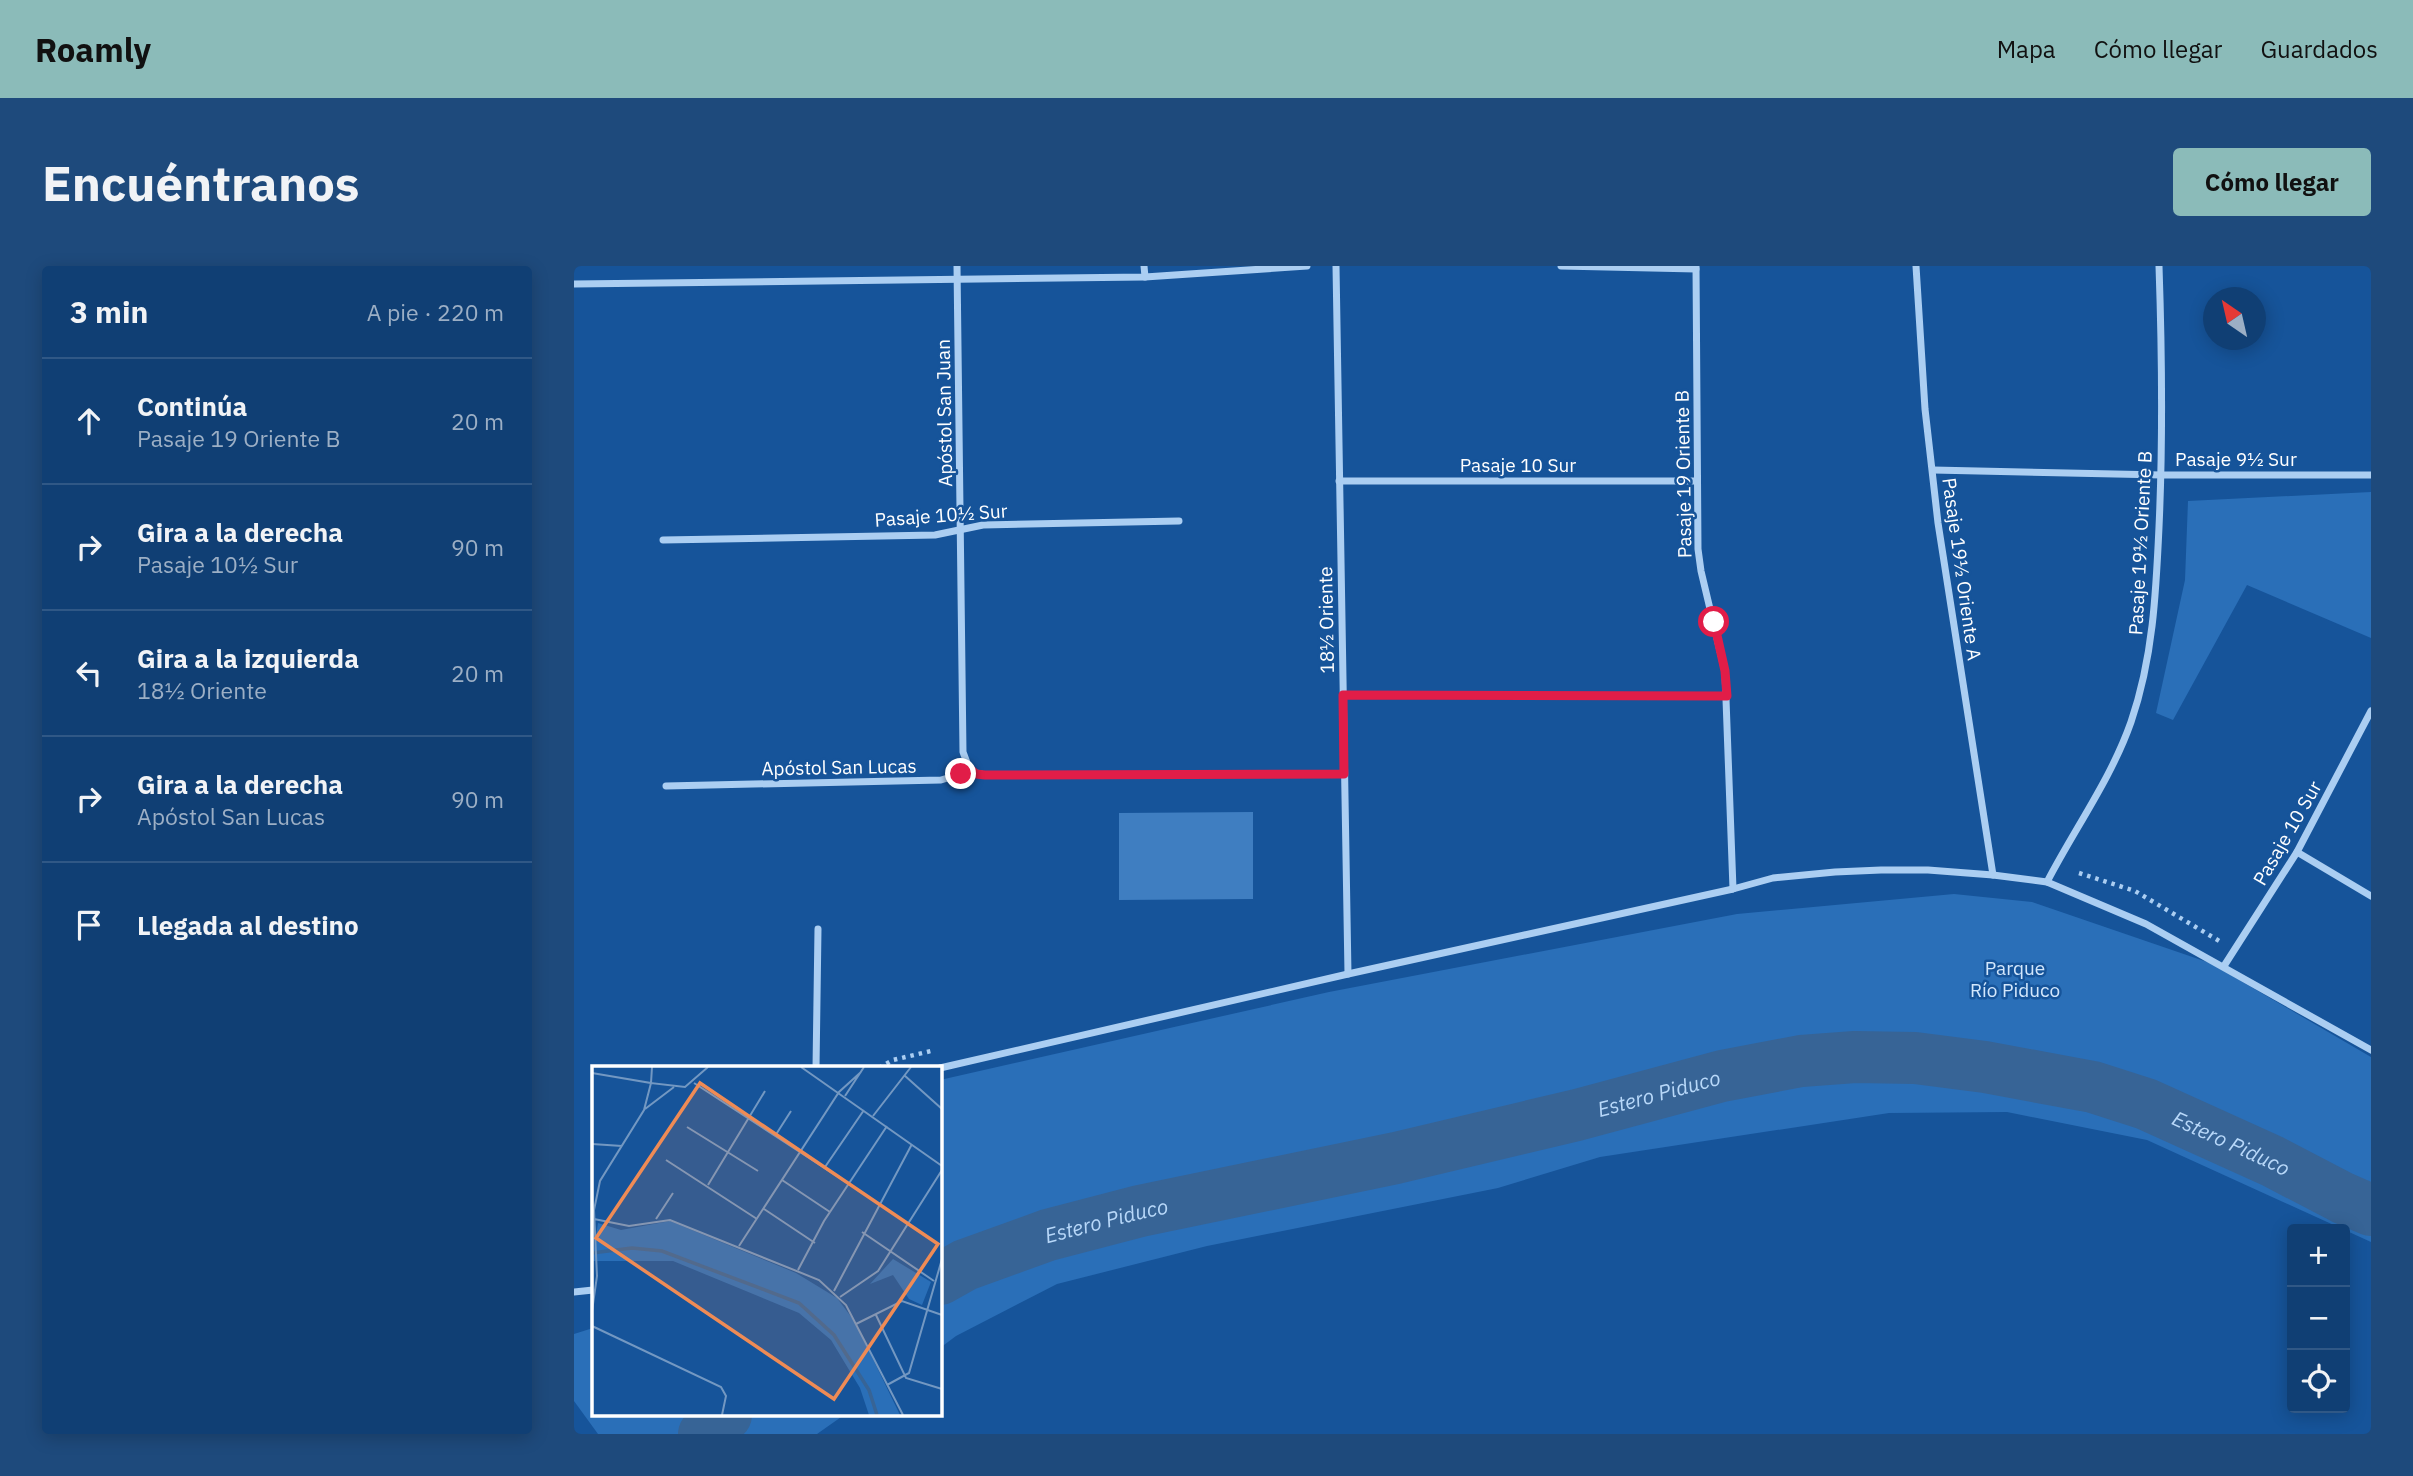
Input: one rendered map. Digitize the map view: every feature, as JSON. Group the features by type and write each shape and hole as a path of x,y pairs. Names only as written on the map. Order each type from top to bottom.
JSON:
{"street":[{"name":"Apóstol San Juan","path":"957,266 963,752 969,768"},
{"path":"1144,266 1144,276"},
{"path":"574,284 1144,276 1307,266"},
{"name":"18½ Oriente","path":"1336,266 1348,974"},
{"path":"1561,266 1696,268"},
{"name":"Pasaje 19½ Oriente A","path":"1916,266 1925,409 1938,523 1993,875"},
{"name":"Pasaje 19½ Oriente B","path":"2047,882 2116,759 2141,687 2154,619 2162,475 2159,266"},
{"name":"Pasaje 19 Oriente B","path":"1696,268 1697,481 1701,572 1721,649 1727,696 1734,889"},
{"name":"Pasaje 9½ Sur","path":"1933,470 2162,475 2371,475"},
{"name":"Pasaje 10 Sur","path":"1339,481 1697,481"},
{"name":"Pasaje 10½ Sur","path":"663,540 935,535 983,525 1179,521"},
{"path":"1343,695 1727,696"},
{"name":"Pasaje 10 Sur","path":"2224,967 2297,852 2371,711"},
{"path":"969,768 976,774 985,775 1344,774"},
{"name":"Apóstol San Lucas","path":"666,786 941,780 961,774 969,768"},
{"path":"2297,852 2371,896"},
{"path":"942,1068 1773,878 1835,872 1928,870 2047,882 2146,924 2371,1050"},
{"path":"816,1066 818,929"},
{"path":"574,1292 592,1290"}],"path":[{"path":"2055,866 2135,891 2234,950"},
{"path":"882,1066 893,1060 933,1051"}],"green space":[{"path":"2371,492 2371,638 2247,585 2173,720 2156,713 2185,580 2188,501"},
{"name":"Parque Río Piduco","path":"1954,894 2032,902 2210,963 2371,1057 2371,1242 2350,1232 2350,1224 2331,1224 2147,1140 2007,1112 1889,1113 1600,1157 1498,1188 1207,1246 1057,1284 956,1336 942,1346 942,1080 1329,992 1737,914"},
{"path":"592,1328 592,1416 843,1416 817,1434 598,1434 574,1401 574,1334"}],"building":[{"path":"1253,812 1253,899 1119,900 1119,813"}],"waterway":[{"name":"Estero Piduco","path":"942,1278 965,1265 1048,1235 1140,1211 1396,1158 1577,1115 1722,1076 1801,1061 1855,1057 1915,1058 1985,1067 2093,1087 2146,1104 2272,1161 2371,1210"},
{"name":"Estero Piduco","path":"704,1434 725,1416"}],"route":[{"path":"961,774 969,768 976,774 985,775 1344,774 1343,695 1727,696 1725,671 1714,622"}]}
